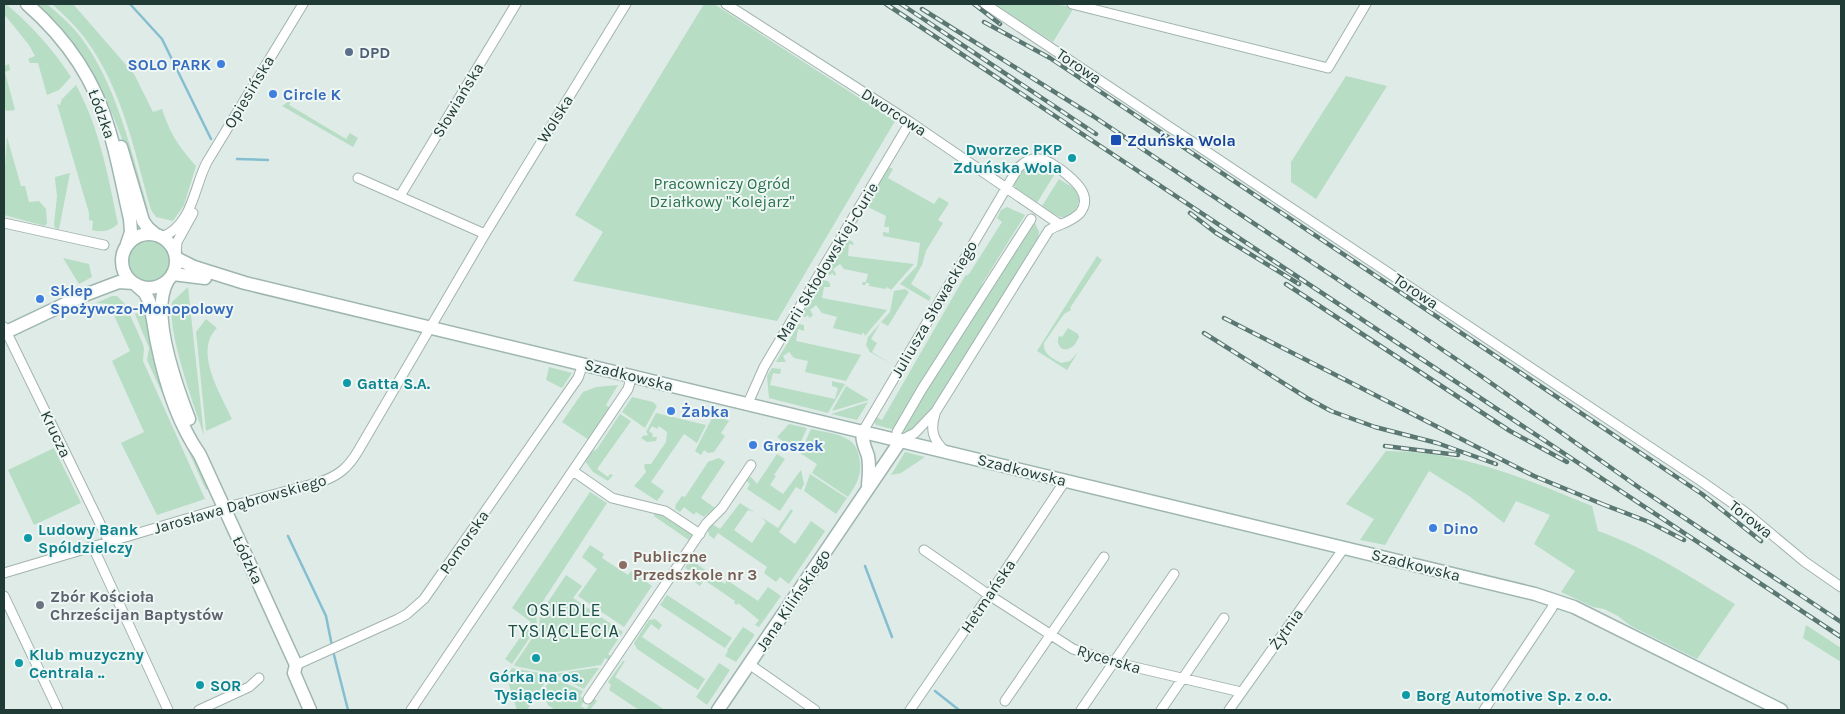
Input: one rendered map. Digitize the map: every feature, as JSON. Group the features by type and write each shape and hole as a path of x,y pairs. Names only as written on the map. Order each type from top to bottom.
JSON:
{"street":[{"name":"Łódzka","path":"27,4 51,27 75,57 101,104 110,130 130,219 131,232 127,244"},
{"name":"Łódzka","path":"34,4 68,40 81,57 95,81 119,141 143,221 148,228 159,235"},
{"name":"Opiesińska","path":"159,235 177,226 186,215 192,204 207,162 303,4"},
{"name":"Słowiańska","path":"400,196 516,4"},
{"name":"Wolska","path":"429,327 626,4"},
{"name":"Dworcowa","path":"726,4 910,122 1059,224"},
{"name":"Torowa","path":"985,4 1701,481 1745,512 1806,562 1841,587"},
{"path":"1072,4 1328,68 1366,4"},
{"path":"1099,11 1106,4"},
{"name":"Marii Skłodowskiej-Curie","path":"748,403 764,367 910,122"},
{"name":"Juliusza Słowackiego","path":"863,431 1022,164 1034,159 1049,162 1074,179 1082,190 1084,206 1071,220 1059,224 1047,232 936,411 915,433 899,436"},
{"path":"358,178 485,234"},
{"name":"Opiesińska","path":"176,256 177,242 194,210 200,181"},
{"path":"899,436 922,389 1031,219"},
{"path":"4,223 104,245"},
{"path":"4,330 119,282 153,288 170,278 176,265 176,256 169,242 159,235 141,235 131,240 127,244 122,260 114,273 82,296"},
{"name":"Szadkowska","path":"176,256 194,268 245,283 863,431 899,436 945,452 1555,600 1603,621 1781,710"},
{"path":"122,260 125,274 134,284"},
{"name":"Szadkowska","path":"170,278 192,275 245,283"},
{"name":"Łódzka","path":"170,278 162,295 166,343 180,394 198,442 200,455"},
{"name":"Łódzka","path":"134,284 145,293 149,301 160,360 172,398 188,438 200,455 296,665 294,673 310,710"},
{"name":"Jarosława Dąbrowskiego","path":"4,573 333,478 343,471 358,452 429,327"},
{"name":"Krucza","path":"4,330 109,542"},
{"name":"Pomorska","path":"296,665 398,619 411,611 424,599 578,378 583,364"},
{"path":"411,710 628,389 632,375"},
{"path":"936,411 932,430 937,443 945,452"},
{"name":"Jana Kilińskiego","path":"863,431 862,438 870,470 867,489"},
{"name":"Jana Kilińskiego","path":"718,710 847,521 899,436"},
{"path":"588,699 706,524 722,508 751,465"},
{"path":"573,471 612,498 665,511 700,534"},
{"name":"Hetmańska","path":"910,710 1064,481"},
{"path":"93,547 168,710"},
{"name":"Żytnia","path":"1228,710 1344,548"},
{"name":"Rycerska","path":"924,550 989,595 1073,649 1113,662 1241,692"},
{"path":"1006,701 1104,557"},
{"path":"1081,710 1174,574"},
{"path":"4,596 58,710"},
{"path":"1484,710 1552,608 1555,600"},
{"path":"1161,710 1224,618"},
{"path":"749,664 815,710"},
{"name":"Łódzka","path":"296,665 302,668 320,710"},
{"path":"198,710 249,687 259,678"}],"green space":[{"path":"4,4 33,29 71,77 59,90 47,95 38,63 30,63 28,59 35,56 29,45 4,14"},
{"path":"38,4 47,4 72,27 80,36 104,76 129,141 148,209 146,211 117,126 93,75 78,50 60,27"},
{"path":"52,4 73,4 134,74 153,112 162,109 176,140 196,166 184,205 173,221 156,217 151,210 125,120 108,77 97,56 77,28"},
{"name":"Pracowniczy Ogród Działkowy \"Kolejarz\"","path":"704,4 714,4 895,121 777,321 573,281 603,232 575,215"},
{"path":"993,4 1053,4 1072,7 1072,11 1053,42"},
{"path":"9,64 10,70 5,72 15,110 6,111 4,106 4,66"},
{"path":"1346,76 1387,86 1316,199 1291,182 1291,162"},
{"path":"76,85 97,136 107,171 118,224 106,231 92,230 93,221 89,220 89,213 57,104 60,105 62,99"},
{"path":"292,99 289,105 346,139 350,133 358,138 353,147 282,106"},
{"path":"7,137 21,186 25,186 29,202 39,201 46,209 47,223 45,226 4,215"},
{"path":"1028,165 1043,167 1054,175 1037,203 1013,184 1021,170"},
{"path":"889,167 893,169 888,178 934,204 939,197 949,203 938,220 943,223 926,251 922,265 911,284 931,297 929,301 900,284 917,266 920,243 883,236 883,232 889,233 889,227 884,227 886,216 866,206"},
{"path":"70,173 59,229 55,228 54,224 57,196 55,177"},
{"path":"1059,179 1075,189 1079,198 1074,212 1064,217 1058,216 1042,206"},
{"path":"1007,207 1025,215 982,284 984,286 963,319 961,318 922,382 896,430 876,425 874,421 876,417 882,420 965,276 969,274 1002,222 997,218 1001,210"},
{"path":"1034,221 1039,232 1038,240 933,408 917,428 908,432 900,431 970,324 967,321 988,288 992,290"},
{"path":"846,240 852,241 854,245 849,244 848,256 914,264 891,290 887,287 886,289 869,286 869,283 862,285 863,282 866,282 868,274 844,269 840,264 833,269 836,274 835,276 832,273 831,275 826,274"},
{"path":"153,241 160,244 166,250 169,261 168,269 160,278 153,281 145,281 138,278 130,269 129,257 132,250 141,242"},
{"path":"1097,256 1102,260 1070,308 1071,310 1064,314 1044,343 1047,353 1061,363 1070,361 1078,352 1067,370 1037,351"},
{"path":"63,258 89,264 92,277 79,284"},
{"path":"822,280 828,281 830,287 824,287 822,298 887,310 865,336 864,333 862,335 833,328 837,317 822,313 816,305 810,310 813,315 811,317 808,318 809,316 807,315 806,317 801,316"},
{"path":"188,287 204,436 182,369 173,332 172,302"},
{"path":"905,289 909,292 888,326 881,322 890,312 894,291"},
{"path":"112,296 117,296 125,304 143,344 143,361 205,499 157,515 121,443 144,432 112,361 130,351 109,304 96,303"},
{"path":"147,310 154,345 152,355 161,383 208,489 206,490 147,360 149,348 135,314"},
{"path":"206,319 217,328 210,338 208,349 211,373 232,419 206,431 196,332"},
{"path":"881,323 871,339 877,343 872,352 891,364 870,352 866,345 868,337"},
{"path":"799,324 804,325 804,331 798,329 796,341 861,355 846,381 805,372 808,361 794,358 789,352 783,356 786,362 776,362"},
{"path":"1068,328 1078,334 1079,337 1073,346 1068,349 1062,349 1058,339 1059,336 1062,337"},
{"path":"549,367 572,373 562,388 546,380"},
{"path":"772,368 781,369 780,374 773,373 770,385 835,399 838,388 832,386 832,381 845,384 828,413 769,398 767,376"},
{"path":"618,385 606,405 610,408 589,440 562,422 583,392 596,387"},
{"path":"846,386 869,400 832,411"},
{"path":"632,397 653,402 657,406 645,428 622,412"},
{"path":"868,402 857,420 831,414"},
{"path":"656,413 706,425 697,443 684,434 651,482 664,491 657,501 634,486 646,472 645,464 651,464 666,442 667,432 659,426 657,429 652,426 649,431 653,434 652,437 657,437 656,441 647,442 641,438 648,434 646,432"},
{"path":"620,414 631,421 597,469 608,477 610,474 613,475 608,481 593,472 585,461 591,452 597,449"},
{"path":"714,414 729,421 721,433 725,436 714,452 708,453 704,450 701,455 695,451"},
{"path":"789,424 807,428 797,451 777,437"},
{"path":"811,429 841,436 856,447 859,454 860,473 848,497 812,473 817,464 800,453"},
{"path":"54,448 81,503 34,525 8,470"},
{"path":"1386,451 1414,452 1466,461 1517,476 1592,506 1598,531 1651,554 1735,604 1697,659 1631,626 1618,616 1604,609 1593,607 1561,592 1575,571 1534,544 1550,515 1516,501 1504,523 1469,496 1429,471 1385,545 1360,540 1374,519 1346,504"},
{"path":"905,452 925,457 901,473 891,475"},
{"path":"777,454 785,459 774,475 776,476 770,485 783,494 801,470 804,484 801,490 796,487 780,511 747,489 750,484 745,480 751,477 757,484"},
{"path":"719,458 725,462 701,498 715,508 704,517 696,512 694,515 684,507 680,512 675,509 676,504 682,496 685,497 708,462"},
{"path":"810,474 847,498 836,514 804,491"},
{"path":"590,492 607,503 536,612 537,627 512,664 505,659 531,622 512,608"},
{"path":"740,503 754,512 748,510 734,530 752,543 766,522 761,517 778,528 791,509 793,511 779,532 795,544 811,521 825,531 789,584 780,577 776,582 764,573 767,567 718,533 714,539 709,535 708,530 712,524 720,529"},
{"path":"654,512 671,518 692,533 692,539 690,541 654,516"},
{"path":"590,545 604,554 602,558 628,575 631,571 652,586 624,627 578,596 597,569 582,557"},
{"path":"690,559 725,584 727,580 758,601 768,587 781,596 759,627 755,625 759,620 738,603 737,605 734,603 735,601 704,580 700,586 692,580 695,574 685,568"},
{"path":"566,575 582,586 573,598 623,632 608,654 612,657 610,661 605,658 601,665 550,673 515,666 539,628 540,614"},
{"path":"667,595 732,638 725,648 660,605"},
{"path":"655,619 662,625 659,630 651,624 642,637 705,679 698,690 637,649 634,643 649,620"},
{"path":"1806,625 1841,648 1841,662 1803,638"},
{"path":"743,627 754,634 754,636 736,662 725,656"},
{"path":"623,661 625,661 615,677 665,710 639,710 609,690 611,685 608,682"},
{"path":"719,663 730,670 707,705 696,697"},
{"path":"512,668 550,675 527,710 517,710 506,676"},
{"path":"599,668 584,689 554,674"},
{"path":"552,677 583,691 580,696 585,700 581,706 586,709 594,698 597,701 590,710 555,710 548,705 542,692"}],"waterway":[{"path":"130,4 162,39 211,139"},
{"path":"237,159 268,160"},
{"path":"288,536 326,616 332,646"},
{"path":"865,566 892,637"},
{"path":"333,651 348,710"},
{"path":"935,691 959,710"}],"railway":[{"path":"886,4 1841,637"},
{"path":"901,4 1096,134"},
{"path":"974,4 1000,24"},
{"path":"922,9 1093,116 1400,321 1641,489 1841,622"},
{"path":"984,22 1050,58 1702,494 1761,541"},
{"path":"1190,213 1216,233 1299,284"},
{"path":"1286,284 1510,431 1567,462"},
{"path":"1224,318 1534,476 1607,506"},
{"path":"1204,333 1331,411 1375,427 1437,443 1496,464"},
{"path":"1385,446 1458,455"},
{"path":"1602,504 1649,522 1684,540"}],"place":[{"name":"DPD","path":"349,52"},
{"name":"SOLO PARK","path":"221,64"},
{"name":"Circle K","path":"273,94"},
{"name":"Zduńska Wola","path":"1116,140"},
{"name":"Dworzec PKP Zduńska Wola","path":"1072,158"},
{"name":"Sklep Spożywczo-Monopolowy","path":"40,299"},
{"name":"Gatta S.A.","path":"347,383"},
{"name":"Żabka","path":"671,411"},
{"name":"Groszek","path":"753,445"},
{"name":"Dino","path":"1433,528"},
{"name":"Ludowy Bank Spóldzielczy","path":"28,538"},
{"name":"Publiczne Przedszkole nr 3","path":"623,565"},
{"name":"Zbór Kościoła Chrześcijan Baptystów","path":"40,605"},
{"name":"Górka na os. Tysiąclecia","path":"536,658"},
{"name":"Klub muzyczny Centrala ..","path":"19,663"},
{"name":"SOR","path":"200,685"},
{"name":"Borg Automotive Sp. z o.o.","path":"1406,695"}],"district":[{"name":"OSIEDLE TYSIĄCLECIA","path":"564,620"}]}
